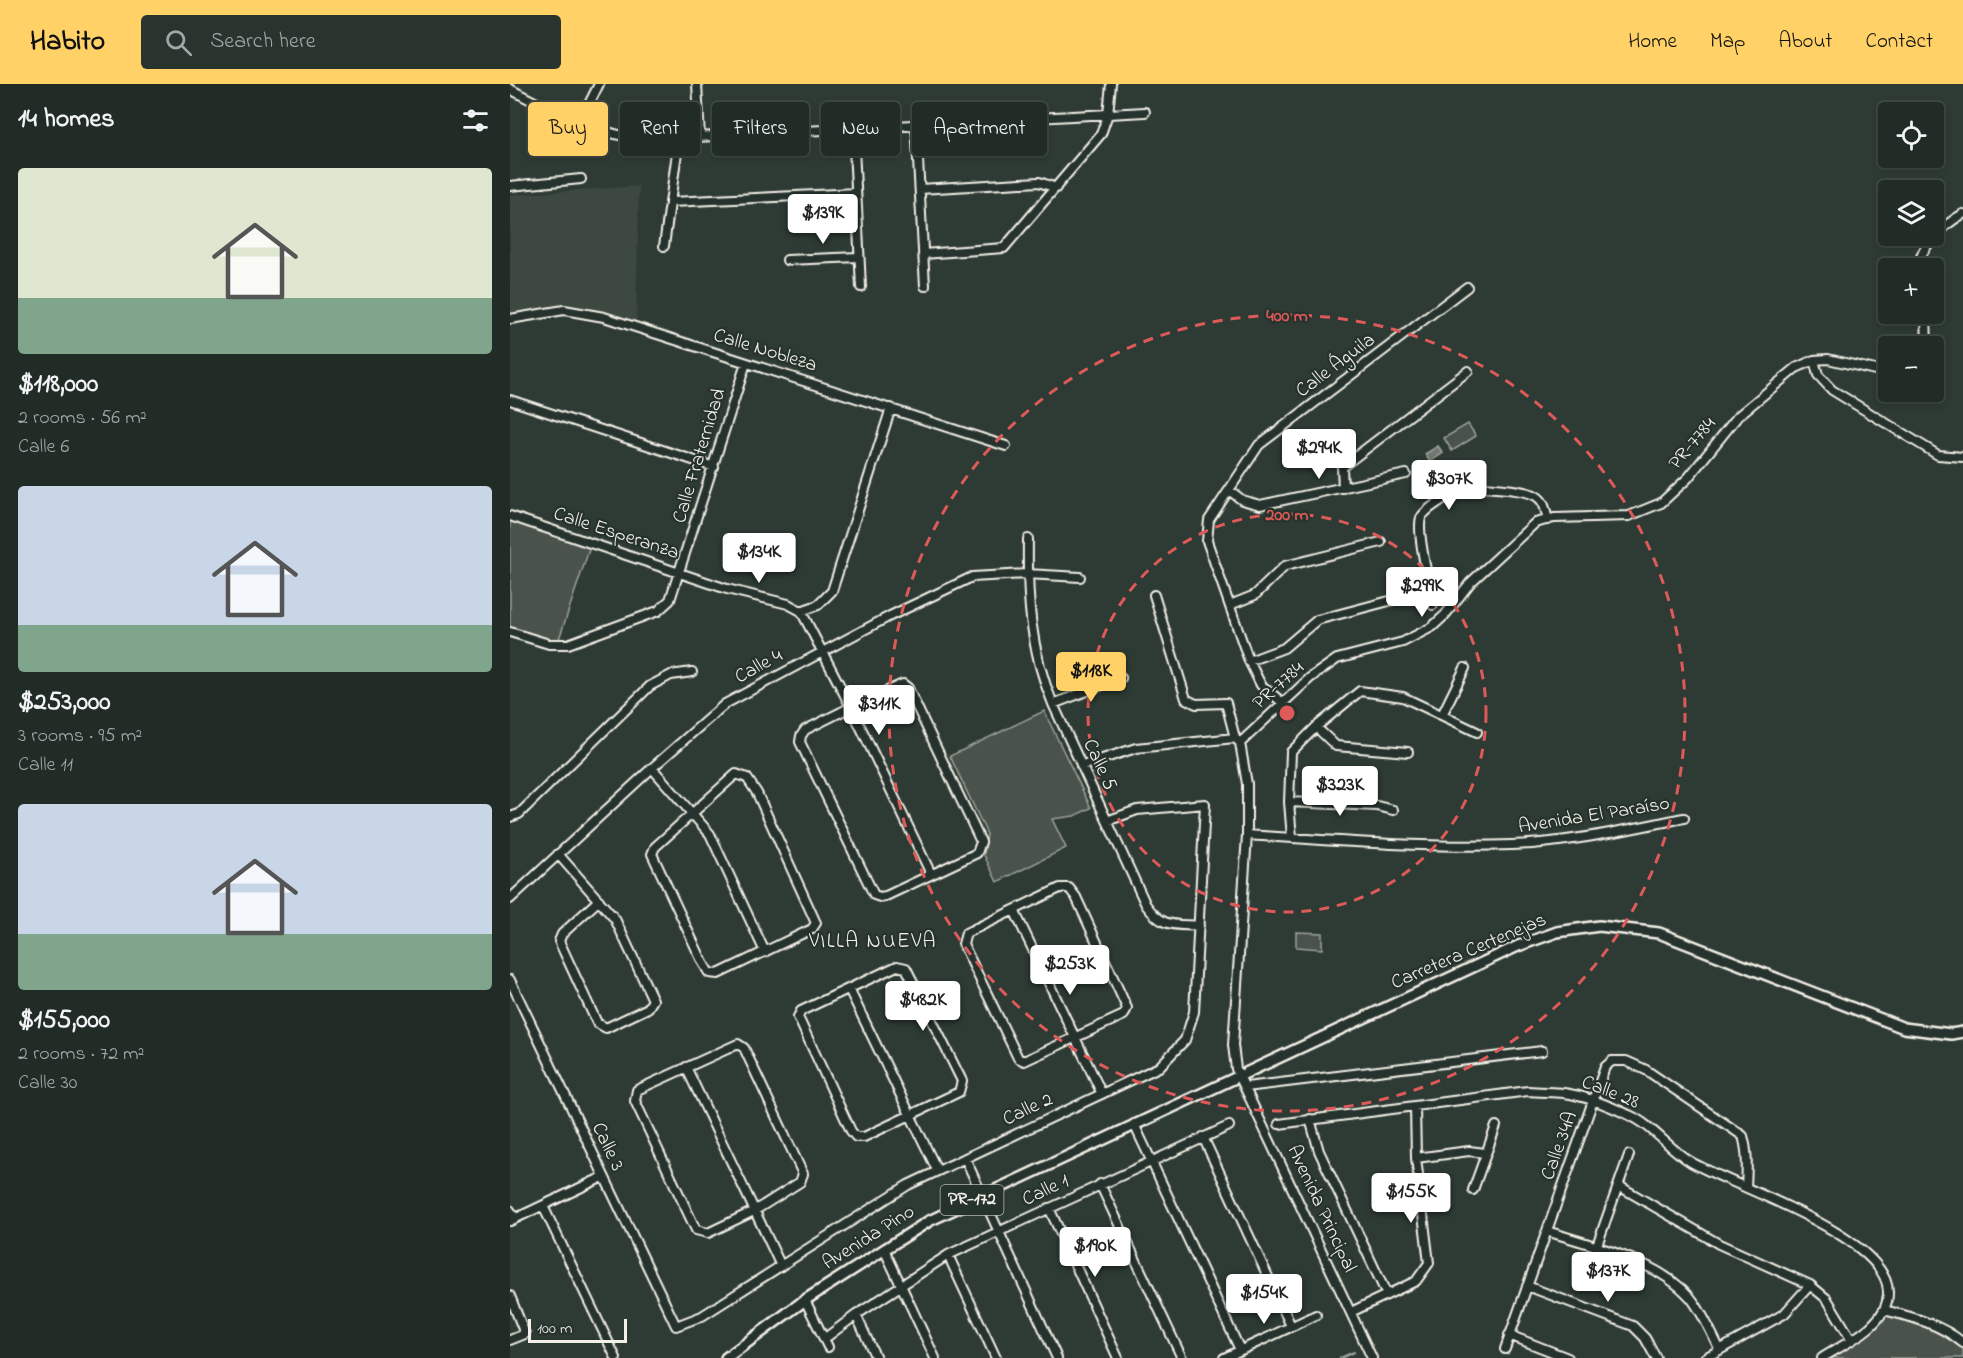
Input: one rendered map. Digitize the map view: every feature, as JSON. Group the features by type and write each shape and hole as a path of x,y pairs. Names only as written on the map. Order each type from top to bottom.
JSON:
{"main road":[{"name":"Carretera Certenejas","path":"1239,1076 1518,946 1557,932 1599,926 1659,933 1904,1028 1951,1034 1963,1032"},
{"name":"Avenida Pino","path":"730,1357 805,1300 929,1221 1239,1076"}],"street":[{"path":"590,102 599,84"},
{"path":"697,84 698,102"},
{"path":"923,254 1004,248 1101,134 1108,114 1111,84"},
{"path":"510,89 534,102"},
{"path":"1047,117 1145,112"},
{"path":"700,136 821,130"},
{"path":"664,246 677,156"},
{"path":"854,156 861,287"},
{"path":"918,156 924,286"},
{"path":"510,186 581,179"},
{"path":"920,189 1039,182 1056,188"},
{"path":"671,202 856,193"},
{"path":"1921,258 1930,240 1963,214"},
{"path":"787,260 859,257"},
{"name":"Calle Águila","path":"1283,703 1261,685 1249,661 1207,541 1209,520 1259,445 1467,287"},
{"name":"Calle Nobleza","path":"510,319 564,310 604,317 1006,446"},
{"path":"1878,371 1828,359 1814,360 1818,375 1832,390 1938,454 1954,458 1963,457"},
{"name":"PR-7784","path":"1237,741 1310,678 1337,659 1403,642 1432,627 1446,615 1470,583 1535,523 1554,518 1629,516 1661,503 1688,478 1738,416 1797,368 1814,360"},
{"name":"Calle Fraternidad","path":"510,632 549,644 568,644 658,611 670,600 746,363"},
{"path":"1343,488 1342,467 1468,371"},
{"path":"510,400 714,467"},
{"path":"891,408 832,591 818,605 801,611 931,874"},
{"path":"1229,490 1242,500 1260,505 1406,474"},
{"path":"1434,605 1419,527 1423,514 1431,507 1466,488 1520,490 1540,499 1544,504 1548,520"},
{"name":"Calle Esperanza","path":"510,516 727,589 788,604 801,611"},
{"name":"Calle 5","path":"1028,539 1027,574 1032,640 1042,679 1146,905 1157,919 1169,924 1198,926"},
{"path":"1230,605 1255,595 1285,566 1381,542"},
{"name":"Calle 4","path":"510,899 725,704 899,611 972,577 1027,574 1080,577"},
{"path":"1154,595 1186,699 1196,704 1226,703 1247,784 1247,835 1233,1045 1239,1076"},
{"path":"1249,661 1284,648 1317,620 1393,600"},
{"path":"1442,715 1465,668"},
{"path":"510,817 519,814 650,686 671,675 692,672"},
{"path":"1053,704 1121,678"},
{"path":"903,684 908,688 981,842 977,853 931,874 886,896 874,895 800,742 805,730 903,684"},
{"path":"1292,838 1289,802 1291,752 1316,727 1360,691 1403,697 1477,732"},
{"path":"1316,727 1336,746 1408,752"},
{"path":"1082,766 1136,748 1237,741"},
{"path":"652,768 710,834 765,952"},
{"path":"736,774 747,778 757,793 816,923 812,929 765,952 718,974 710,973 703,963 652,854 655,847 736,774"},
{"path":"1289,802 1377,806 1393,810"},
{"name":"Calle 2","path":"676,1326 702,1316 908,1185 1159,1067 1185,1040 1194,1012 1205,804 1137,810 1107,821"},
{"name":"Avenida El Paraíso","path":"1247,835 1368,844 1513,845 1564,840 1684,819"},
{"path":"558,854 599,900 615,919 652,1000 648,1008 606,1028 597,1023 559,941 562,934 599,900"},
{"path":"1060,888 1069,888 1076,897 1127,1008 1124,1015 1024,1061 1018,1058 963,944 966,933 1014,910 1060,888"},
{"path":"1014,910 1102,1094"},
{"path":"897,966 906,968 962,1081 958,1092 864,1137 856,1137 851,1131 798,1017 801,1011 849,988 897,966"},
{"name":"Calle 3","path":"510,980 676,1326"},
{"path":"849,988 937,1170"},
{"path":"738,1044 744,1048 802,1174 800,1182 754,1211 708,1233 696,1230 634,1101 637,1090 686,1067 738,1044"},
{"path":"1246,1087 1542,1051"},
{"name":"Calle 34A","path":"1505,1349 1605,1067 1612,1061 1626,1061 1646,1070 1743,1136 1747,1148 1746,1187"},
{"path":"686,1067 781,1266"},
{"name":"Avenida Principal","path":"1239,1076 1372,1358"},
{"name":"Calle 28","path":"1279,1124 1528,1091 1566,1093 1593,1101 1632,1116 1690,1161 1818,1221 1867,1253 1885,1274 1888,1294 1884,1310"},
{"path":"1351,1312 1416,1281 1429,1263 1416,1158 1414,1106"},
{"path":"1310,1119 1319,1151 1387,1295"},
{"path":"1134,1124 1239,1350"},
{"name":"Calle 1","path":"805,1300 826,1343 856,1315 948,1255 1229,1126"},
{"path":"1473,1190 1496,1126"},
{"path":"1203,1137 1291,1326"},
{"path":"1416,1158 1469,1151 1485,1154"},
{"path":"1596,1248 1629,1155"},
{"path":"965,1158 1057,1358"},
{"path":"510,1210 512,1219 603,1177"},
{"path":"1101,1184 1182,1358"},
{"path":"1618,1186 1719,1244 1810,1285 1827,1299 1851,1339"},
{"path":"543,1206 616,1358"},
{"path":"1049,1208 1118,1358"},
{"path":"1547,1231 1646,1266 1674,1282 1691,1299 1720,1350"},
{"path":"884,1250 935,1358"},
{"path":"948,1255 996,1358"},
{"path":"1705,1358 1784,1314 1810,1285"},
{"path":"1527,1286 1633,1326 1645,1338 1656,1358"},
{"path":"510,1296 525,1334 510,1340"},
{"path":"1822,1358 1870,1328 1884,1310 1922,1320 1954,1335 1963,1343"},
{"path":"856,1315 876,1358"},
{"path":"1224,1358 1316,1315"},
{"path":"1509,1335 1568,1358"}],"shaded area":[{"path":"639,186 636,323 606,312 568,306 510,313 510,195"},
{"path":"1468,424 1476,436 1452,451 1444,438"},
{"path":"1438,446 1443,453 1430,462 1425,454"},
{"path":"510,521 590,547 556,643 510,630"},
{"path":"1044,711 1091,808 1074,816 1052,819 1066,848 997,882 984,855 987,834 950,756"},
{"path":"1296,932 1322,933 1322,949 1296,947"},
{"path":"1884,1310 1954,1335 1963,1343 1963,1358 1826,1358 1874,1324"}],"waterway":[{"path":"1340,1358 1354,1352"}],"district":[{"name":"VILLA NUEVA","path":"873,942"}]}
